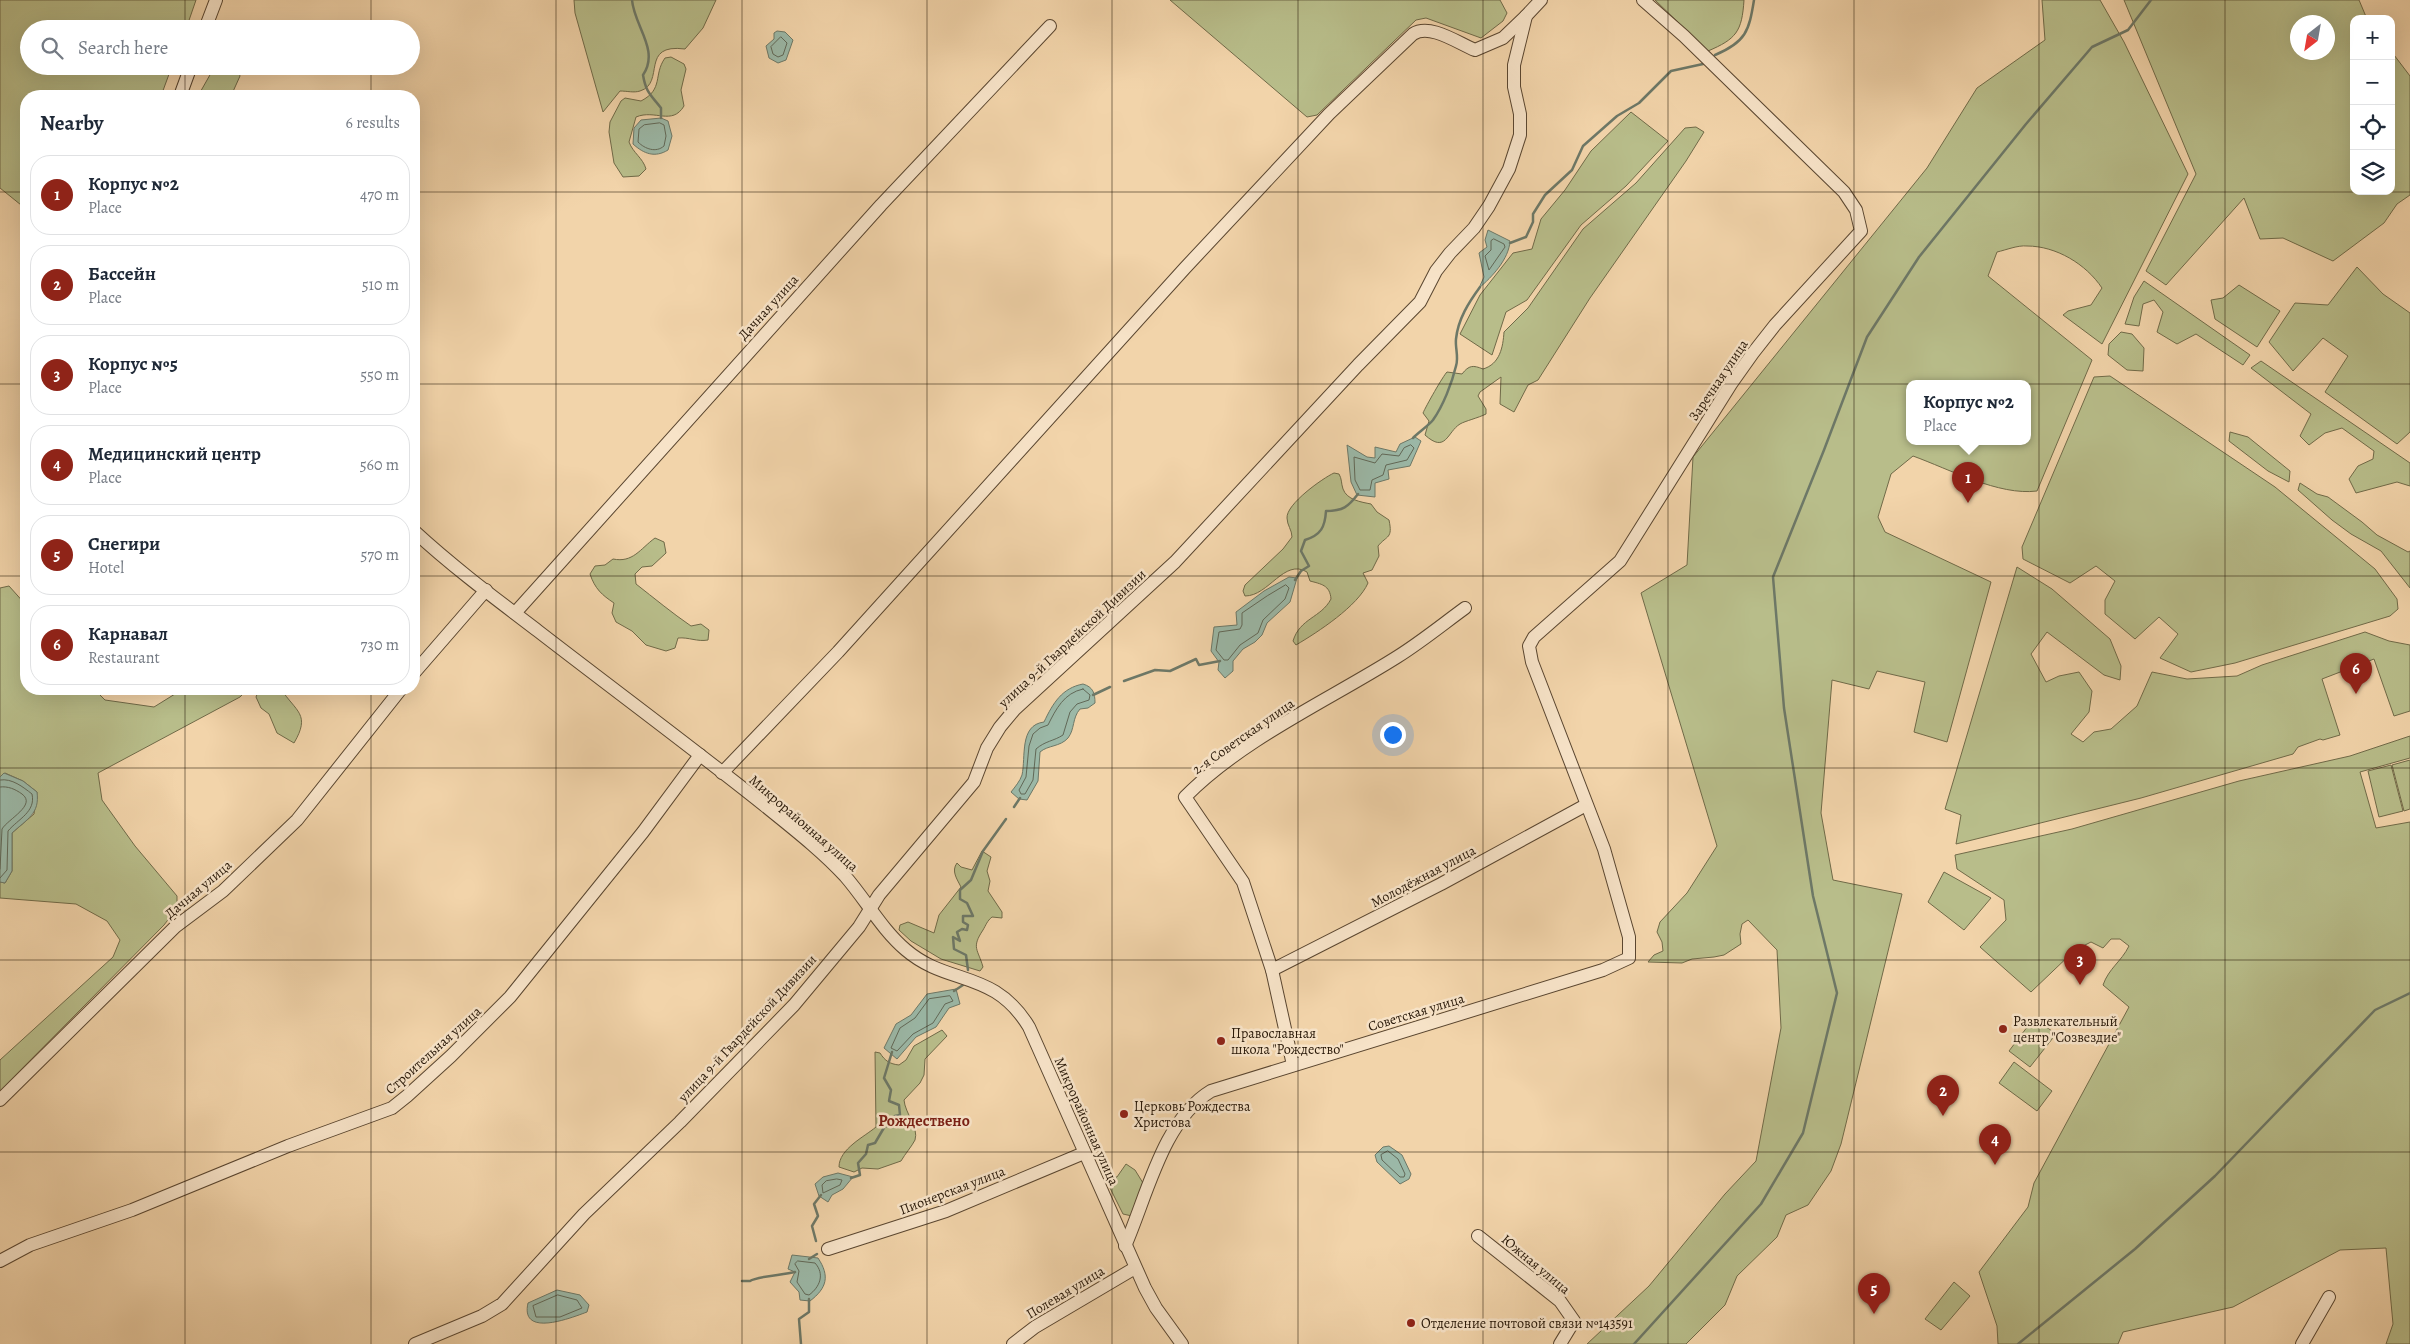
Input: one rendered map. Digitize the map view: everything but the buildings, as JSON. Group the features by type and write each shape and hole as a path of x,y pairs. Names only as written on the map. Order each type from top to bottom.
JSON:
{"street":[{"path":"208,20 216,0"},
{"name":"улица 9-й Гвардейской Дивизии","path":"415,1344 482,1316 512,1295 584,1214 680,1122 794,1005 859,927 871,908 974,782 987,748 1000,727 1015,709 1175,562 1358,365 1420,302 1445,259 1474,228 1490,206 1509,168 1520,135 1520,114 1514,87 1514,65 1526,16 1541,0"},
{"name":"Заречная улица","path":"1586,805 1532,662 1529,646 1534,637 1547,624 1620,561 1731,384 1753,353 1775,325 1862,231 1856,210 1844,192 1684,36 1643,0"},
{"path":"722,773 838,652 1185,268 1329,114 1413,34 1419,30 1430,30 1475,50 1503,38 1526,16"},
{"name":"Дачная улица","path":"515,613 881,205 1050,26"},
{"path":"182,90 188,75"},
{"name":"Микрорайонная улица","path":"420,536 515,613 700,755 813,847 844,875 890,934 908,952 941,969 988,987 1005,996 1029,1026 1135,1268 1156,1308 1182,1344"},
{"path":"420,666 486,590"},
{"name":"2-я Советская улица","path":"1293,1065 1272,970 1242,882 1186,797 1202,781 1230,760 1318,702 1398,656 1465,608"},
{"name":"Дачная улица","path":"0,1100 175,927 223,891 297,820 395,695"},
{"name":"Строительная улица","path":"0,1261 30,1245 132,1210 288,1146 392,1108 451,1056 510,997 643,832 700,755"},
{"name":"Советская улица","path":"1125,1246 1173,1132 1188,1109 1212,1092 1293,1065 1603,970 1629,958 1629,937 1604,849 1586,805"},
{"name":"Молодёжная улица","path":"1272,970 1441,884 1586,805"},
{"name":"Пионерская улица","path":"828,1249 946,1211 1084,1153"},
{"name":"Южная улица","path":"1478,1236 1560,1301 1574,1321 1560,1344"},
{"name":"Полевая улица","path":"1013,1344 1035,1327 1135,1268"},
{"path":"2302,1344 2329,1297"}],"green space":[{"path":"0,0 196,0 189,20 20,20 20,75 169,75 163,90 20,90 20,204 0,188"},
{"path":"574,0 716,0 703,28 685,49 671,49 662,52 657,58 652,80 648,87 638,92 620,91 603,112 575,13"},
{"path":"1170,0 1500,0 1507,13 1503,21 1481,38 1426,18 1416,20 1317,115 1307,117"},
{"path":"1655,0 1744,0 1741,20 1736,33 1725,42 1708,51"},
{"path":"2042,0 2100,0 2124,42 2188,174 2102,344 2063,315 2068,311 2091,305 2102,288 2088,271 2069,258 2049,249 2020,246 1997,252 1988,276 2092,360 2037,491 2022,491 1991,486 1913,456 1891,474 1878,517 1885,532 1991,582 1947,742 1914,732 1925,682 1877,671 1869,689 1832,680 1821,813 1833,880 1902,894 1841,1144 1831,1171 1808,1205 1786,1215 1777,1237 1737,1276 1725,1305 1686,1344 1587,1344 1649,1286 1725,1194 1756,1161 1781,1028 1777,950 1748,920 1742,924 1741,944 1724,955 1692,959 1682,963 1648,962 1654,955 1663,951 1662,942 1657,932 1660,922 1687,893 1717,846 1641,593 1687,565 1693,457 1927,168 1977,88 2045,40"},
{"path":"2124,0 2359,0 2365,15 2350,15 2350,195 2395,195 2395,56 2410,76 2410,195 2397,204 2384,223 2333,261 2283,238 2260,239 2244,198 2166,285 2146,271 2196,174"},
{"path":"671,57 684,64 686,69 681,90 684,106 674,115 643,115 636,117 629,142 646,169 639,176 623,177 614,163 609,132 610,122 621,101 625,98 641,101 653,92 656,87 661,64 665,58"},
{"path":"210,75 240,75 234,90 201,90"},
{"path":"1631,112 1668,141 1626,186 1581,225 1527,300 1506,312 1492,355 1460,334 1480,295 1513,253 1532,249 1541,219 1565,190 1591,151"},
{"path":"1696,127 1704,132 1686,161 1590,298 1538,380 1528,385 1514,412 1500,404 1501,377 1480,392 1478,396 1486,409 1486,414 1460,424 1442,442 1432,440 1425,435 1429,421 1423,413 1447,372 1462,374 1469,367 1474,366 1483,369 1489,367 1500,354 1504,332 1528,308 1583,229 1636,183 1685,128"},
{"path":"2357,267 2383,294 2410,313 2410,432 2397,444 2325,392 2348,356 2323,338 2293,371 2269,342 2295,303 2328,305"},
{"path":"2144,281 2250,355 2243,365 2196,334 2177,344 2157,332 2163,312 2154,300 2143,304 2139,326 2125,324 2134,297"},
{"path":"2239,285 2280,311 2257,347 2215,319 2211,300 2223,298"},
{"path":"2121,332 2132,334 2144,348 2143,371 2127,370 2108,355 2109,344"},
{"path":"2261,361 2410,463 2410,486 2397,482 2356,493 2349,479 2358,466 2373,459 2374,451 2342,428 2325,433 2309,445 2300,436 2311,414 2251,368"},
{"path":"2110,376 2275,487 2375,569 2397,599 2398,609 2390,616 2235,663 2191,672 2160,658 2178,634 2159,617 2135,639 2105,614 2105,600 2115,581 2096,566 2070,583 2023,559 2022,547 2094,377"},
{"path":"2230,432 2248,437 2290,471 2289,482 2268,471 2229,441"},
{"path":"1334,473 1339,474 1343,489 1348,496 1371,504 1377,512 1389,520 1390,534 1378,546 1379,556 1372,570 1363,573 1368,583 1356,601 1326,626 1296,645 1293,641 1300,627 1322,610 1331,599 1327,588 1310,581 1307,572 1299,569 1284,573 1254,594 1245,596 1243,591 1245,585 1283,549 1292,537 1287,518 1292,506 1314,486"},
{"path":"2300,483 2317,494 2328,497 2377,535 2408,552 2410,551 2410,588 2381,551 2351,534 2332,520 2298,490"},
{"path":"655,538 664,542 666,553 652,566 642,567 635,574 636,584 691,626 701,624 709,630 708,640 678,638 675,648 666,651 646,645 632,631 616,622 612,613 614,603 602,594 594,584 590,574 595,566 605,565 613,559 620,560 631,557"},
{"path":"2017,567 2052,589 2110,639 2121,666 2120,680 2104,675 2047,632 2031,654 2046,682 2059,676 2079,672 2092,691 2089,712 2071,734 2083,742 2094,732 2111,729 2137,706 2152,672 2187,679 2237,676 2262,665 2365,632 2389,641 2410,645 2410,711 2394,716 2374,659 2322,679 2340,735 2323,740 2320,739 2298,747 2293,754 2141,798 1956,844 1961,815 1945,809"},
{"path":"9,586 20,598 20,695 100,695 105,700 154,707 173,695 242,695 98,773 102,800 135,846 177,896 177,908 164,925 0,1091 0,1060 113,957 120,940 107,921 76,904 0,898 0,882 5,883 12,871 12,833 34,814 37,792 23,781 5,773 0,777 0,588"},
{"path":"257,695 286,695 300,714 301,719 299,733 294,743 277,733 269,714 261,708"},
{"path":"2410,736 2410,758 2360,772 2376,828 2410,822 2410,1344 2386,1344 2393,1324 2386,1248 2340,1250 2233,1307 2123,1332 2118,1344 1998,1344 1997,1326 1979,1272 2028,1207 2034,1183 2129,1007 2103,985 2108,974 2129,946 2120,939 2111,939 2103,948 2091,942 2075,950 2031,992 1980,947 2006,920 2004,900 1957,869 1955,855 2072,829 2239,781 2350,756"},
{"path":"2410,760 2410,809 2404,811 2392,765"},
{"path":"2391,765 2403,811 2379,817 2368,771"},
{"path":"982,851 991,857 987,871 990,881 988,891 1002,912 1002,918 992,917 979,936 976,945 983,967 980,971 941,959 911,941 899,930 900,925 908,922 934,933 939,915 961,887 956,878 955,866 957,863 961,867 972,870"},
{"path":"1944,872 1991,898 1964,930 1928,902"},
{"path":"2034,1018 2056,1034 2030,1067 2009,1051"},
{"path":"942,1030 947,1036 925,1059 924,1075 920,1083 904,1100 916,1135 914,1142 901,1161 878,1169 862,1168 854,1172 839,1167 843,1155 848,1149 876,1127 875,1052 880,1053 888,1062 899,1065 906,1060 914,1046"},
{"path":"2014,1062 2052,1091 2037,1111 1999,1083"},
{"path":"1126,1164 1135,1170 1143,1183 1132,1216 1123,1214 1109,1186 1109,1181 1112,1177 1117,1177"},
{"path":"1954,1282 1970,1296 1941,1330 1925,1319"}],"water":[{"path":"777,31 785,32 793,40 786,60 778,63 769,58 766,46 774,39 774,33"},
{"path":"661,118 668,121 672,136 668,150 659,154 650,154 633,144 634,128 641,120"},
{"path":"1488,230 1510,241 1509,248 1503,261 1494,273 1479,288 1484,277 1479,253 1487,247 1485,240"},
{"path":"1415,437 1421,441 1410,466 1388,470 1389,479 1375,483 1375,497 1357,495 1351,482 1347,445 1367,457 1375,458 1375,447 1396,452 1400,444"},
{"path":"1289,577 1297,578 1290,602 1267,623 1262,635 1255,642 1243,649 1233,661 1233,671 1225,678 1218,670 1219,662 1211,651 1214,627 1237,625 1236,612 1264,591"},
{"path":"1083,684 1093,691 1095,703 1088,708 1080,709 1072,731 1065,741 1040,752 1038,781 1027,800 1019,799 1011,792 1022,775 1027,735 1036,724 1044,722 1059,697 1069,689"},
{"path":"4,773 23,781 37,792 36,806 31,816 12,833 12,871 5,883 0,882 0,777"},
{"path":"956,989 960,1004 949,1008 936,1027 916,1037 897,1059 884,1048 896,1024 911,1015 927,994"},
{"path":"1389,1146 1402,1155 1411,1174 1409,1179 1400,1184 1377,1162 1375,1155 1383,1147"},
{"path":"838,1173 853,1177 843,1189 832,1195 828,1202 819,1196 815,1184 823,1177"},
{"path":"792,1255 818,1258 822,1264 825,1281 820,1291 810,1301 800,1300 799,1292 790,1282 795,1272 788,1269"},
{"path":"557,1290 580,1295 589,1305 587,1312 548,1323 539,1323 532,1320 528,1314 528,1303"}],"waterway":[{"path":"632,0 648,47 649,56 643,75 644,81 649,93 661,108 661,118"},
{"path":"1715,55 1740,40 1748,28 1754,0"},
{"path":"1634,1344 1761,1204 1803,1133 1837,993 1813,896 1784,708 1773,577 1867,337 1919,257 2026,124 2092,47 2128,30 2151,0"},
{"path":"1510,243 1526,237 1533,222 1533,214 1545,195 1572,170 1583,146 1617,116 1639,103 1671,71 1703,64"},
{"path":"1413,438 1433,420 1444,401 1457,363 1456,339 1459,325 1468,305 1480,287"},
{"path":"1295,580 1301,571 1309,566 1301,551 1305,540 1315,536 1321,530 1325,522 1326,511 1345,507 1358,494"},
{"path":"1124,681 1155,670 1170,671 1196,659 1199,665 1220,661"},
{"path":"1093,695 1110,687"},
{"path":"1014,807 1020,798"},
{"path":"968,970 966,955 954,949 953,937 960,941 957,932 962,929 967,930 968,925 963,922 963,916 973,916 967,903 960,899 960,890 971,880 983,851 1006,819"},
{"path":"954,991 963,985"},
{"path":"2018,1344 2135,1249 2215,1176 2375,1010 2410,993"},
{"path":"851,1178 860,1175 858,1163 866,1154 868,1145 875,1143 885,1126 893,1127 895,1116 900,1115 899,1105 889,1101 891,1090 884,1078 892,1052"},
{"path":"816,1241 812,1226 818,1216 814,1204 821,1195"},
{"path":"809,1259 817,1254"},
{"path":"742,1281 795,1272"},
{"path":"801,1344 799,1319 809,1312 809,1299"}],"place":[{"name":"Корпус №2","path":"1968,503"},
{"name":"Карнавал","path":"2356,694"},
{"name":"Корпус №5","path":"2080,985"},
{"name":"Развлекательный центр \"Созвездие\"","path":"2003,1029"},
{"name":"Православная школа \"Рождество\"","path":"1221,1041"},
{"name":"Церковь Рождества Христова","path":"1124,1114"},
{"name":"Бассейн","path":"1943,1116"},
{"name":"Медицинский центр","path":"1995,1165"},
{"name":"Снегири","path":"1874,1314"},
{"name":"Отделение почтовой связи №143591","path":"1411,1323"}],"district":[{"name":"Рождествено","path":"924,1120"}]}
